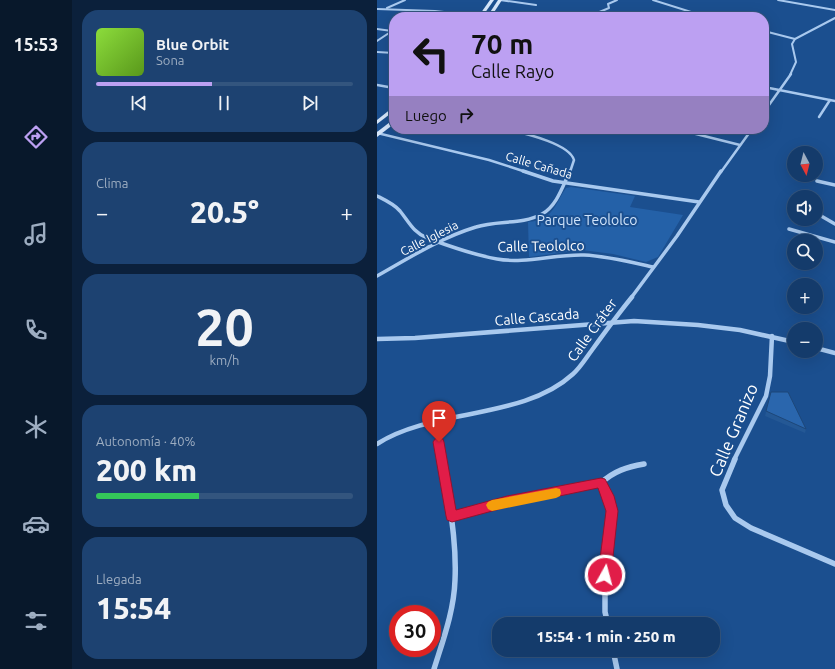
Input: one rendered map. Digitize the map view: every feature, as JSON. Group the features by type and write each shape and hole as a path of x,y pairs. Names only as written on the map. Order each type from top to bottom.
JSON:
{"main road":[{"path":"484,12 492,0"},
{"path":"492,12 500,0"},
{"path":"377,122 389,113"},
{"path":"378,134 389,125"}],"street":[{"path":"385,9 405,0"},
{"path":"500,0 536,5"},
{"path":"599,12 609,8 608,4 617,0"},
{"path":"653,0 691,12"},
{"path":"779,0 835,10"},
{"path":"377,10 385,9 436,12"},
{"path":"769,105 788,79 794,67 796,61 792,44 795,39 835,18"},
{"path":"377,30 389,31"},
{"path":"769,32 795,39"},
{"path":"377,41 389,34"},
{"path":"377,52 389,53"},
{"path":"377,85 389,87"},
{"path":"769,88 835,101"},
{"path":"819,117 830,100"},
{"name":"Calle Cañada","path":"378,134 489,160 564,183 699,202"},
{"name":"Calle Iglesia","path":"377,276 436,242 477,226 539,216 549,208 564,183 574,162 573,157 568,151 556,145 522,134"},
{"path":"696,134 739,145"},
{"name":"Calle Cráter","path":"377,444 399,432 536,396 552,389 574,374 677,236 699,202 748,134"},
{"path":"822,182 835,185"},
{"name":"Calle Teololco","path":"377,196 389,201 399,210 411,229 425,237 436,242 497,259 528,259 584,255 605,257 653,267"},
{"path":"823,217 835,224"},
{"path":"789,229 835,242"},
{"name":"Calle Cascada","path":"377,339 415,338 634,321 698,325 740,330 787,340"},
{"name":"Calle Granizo","path":"772,336 770,376 766,396 729,471 722,490 726,505 735,518 751,528 835,564"},
{"path":"823,350 835,354"},
{"path":"434,669 450,616 455,580 455,543 452,516 439,442 437,421"},
{"path":"452,516 507,502 601,483 612,472 627,466 644,464"},
{"path":"601,483 608,496 612,511 605,575 606,617"},
{"path":"614,657 617,669"}],"green space":[{"name":"Parque Teololco","path":"571,187 635,196 630,207 683,215 658,257 646,262 613,254 582,250 529,257 528,222 536,221 548,215 566,188"}],"building":[{"path":"771,392 788,392 806,429 766,411"}],"slow traffic":[{"path":"492,505 556,493"}],"route":[{"path":"439,442 452,516 507,502 601,483 608,496 612,511 605,575"}]}
